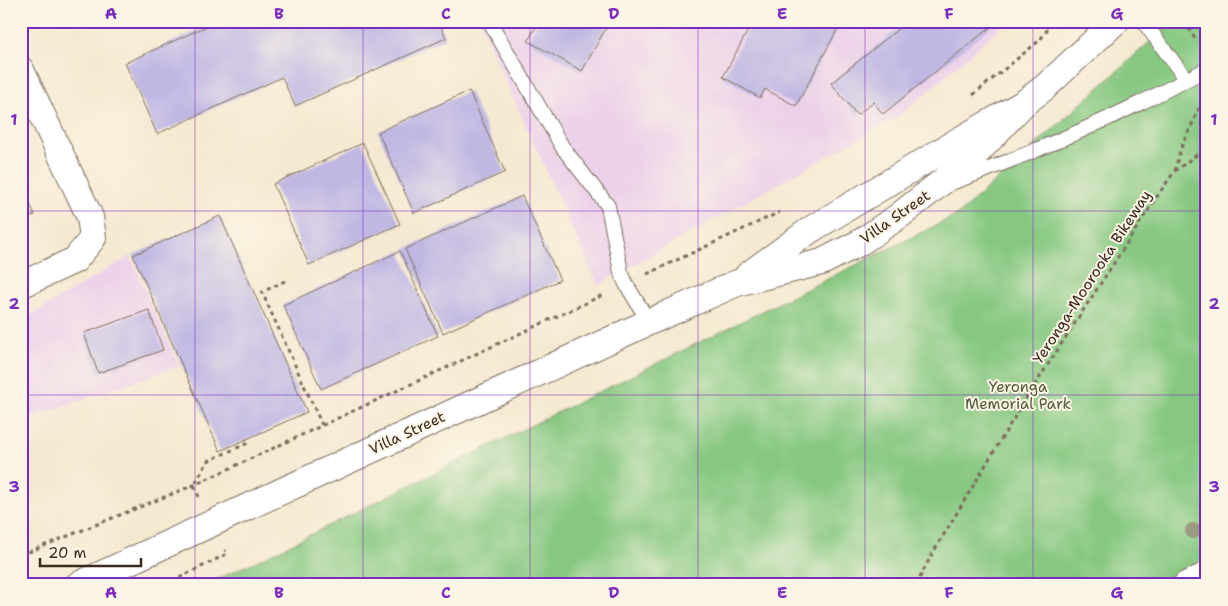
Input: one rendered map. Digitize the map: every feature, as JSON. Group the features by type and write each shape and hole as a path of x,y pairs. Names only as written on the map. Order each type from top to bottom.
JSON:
{"street":[{"name":"Villa Street","path":"737,283 810,230 1024,103 1044,88 1116,21"},
{"path":"21,70 90,217 93,238 75,260 21,285"},
{"name":"Villa Street","path":"78,585 737,283 822,262 858,243 899,216 972,158 1024,103"},
{"path":"1186,585 1207,575"}],"lane":[{"path":"492,21 492,26 563,148 608,206 621,272 626,284 649,322"},
{"path":"1143,21 1186,79"},
{"path":"932,190 1011,161 1064,138 1139,104 1207,69"}],"path":[{"path":"965,100 1040,40 1053,21"},
{"path":"1185,21 1196,40"},
{"path":"1175,171 1180,150 1207,93"},
{"name":"Yeronga-Moorooka Bikeway","path":"916,585 1023,403 1175,171 1207,147"},
{"path":"639,278 783,210"},
{"path":"284,281 262,292 322,425"},
{"path":"21,555 194,485 609,292"},
{"path":"194,485 208,461 248,443 246,439"},
{"path":"194,485 199,498"},
{"path":"165,585 227,554 225,550"}],"shaded area":[{"path":"481,21 1008,21 902,114 598,285 492,51"},
{"path":"130,256 179,366 21,421 21,321"}],"green space":[{"name":"Yeronga Memorial Park","path":"1173,21 1207,21 1207,585 204,585 259,560 959,214"}],"building":[{"path":"218,21 439,21 446,38 295,106 282,77 157,134 125,63"},
{"path":"539,21 610,21 582,71 528,41"},
{"path":"753,21 842,21 796,106 765,89 760,98 723,77"},
{"path":"908,21 998,21 883,114 873,102 857,115 831,83"},
{"path":"469,91 505,172 414,213 378,132"},
{"path":"363,143 400,224 309,265 273,184"},
{"path":"21,185 35,215 21,221"},
{"path":"522,196 560,280 443,333 405,249"},
{"path":"220,216 307,412 220,451 133,255"},
{"path":"400,251 438,336 321,389 283,305"},
{"path":"149,310 163,350 98,373 84,333"}]}
